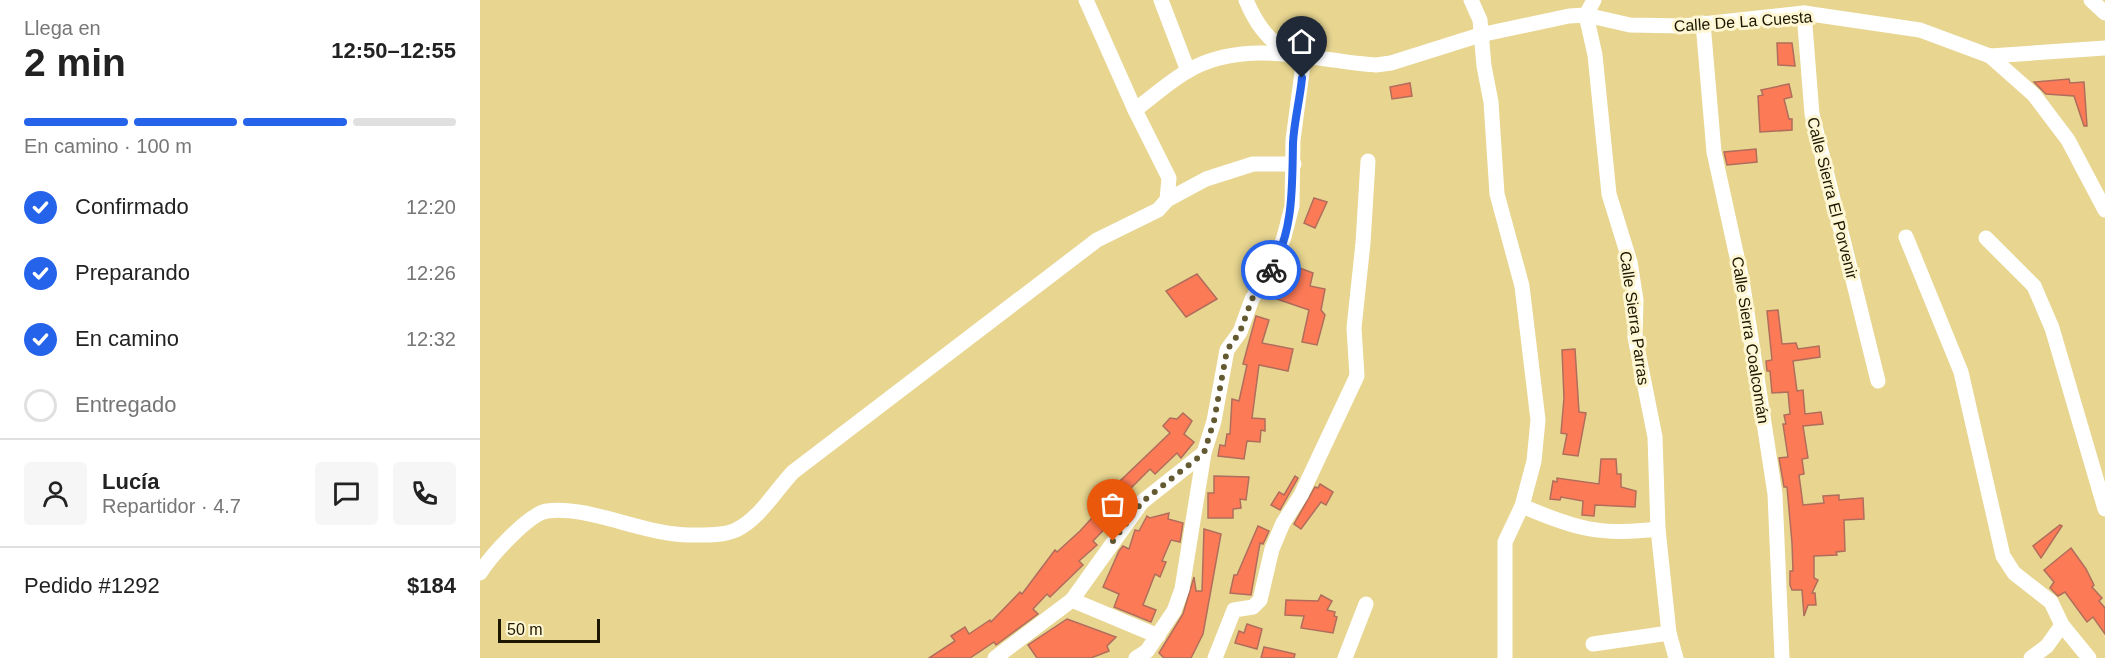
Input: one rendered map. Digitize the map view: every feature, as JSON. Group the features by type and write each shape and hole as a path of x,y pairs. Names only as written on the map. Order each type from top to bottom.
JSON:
{"street":[{"path":"1086,0 1135,110 1169,178 1167,200"},
{"path":"1161,0 1188,71"},
{"path":"1246,0 1255,21 1269,40 1288,54"},
{"path":"1472,0 1477,8 1491,102 1497,194 1522,286 1538,420 1534,461 1522,506 1505,542 1505,658"},
{"path":"1586,15 1594,0"},
{"path":"2091,0 2105,13"},
{"name":"Calle De La Cuesta","path":"1304,57 1376,65 1391,63 1480,35 1540,21 1586,15 1630,25 1703,23 1804,13 1920,30 1990,56 2034,95 2067,140 2105,210"},
{"name":"Calle Sierra El Porvenir","path":"1804,13 1812,114 1878,381"},
{"name":"Calle Sierra Parras","path":"1586,15 1596,65 1609,194 1630,262 1636,300 1635,337 1638,363 1655,437 1658,529 1669,633 1676,658"},
{"name":"Calle Sierra Coalcomán","path":"1703,23 1714,152 1742,280 1775,494 1782,658"},
{"path":"1990,56 2105,48"},
{"path":"1135,110 1188,71 1219,56 1242,52 1304,57 1293,140 1292,206 1284,237 1274,264 1252,299 1240,332 1227,350 1214,421 1204,453 1182,589 1174,611 1158,636 1147,651 1136,658"},
{"path":"1215,658 1234,610 1253,607 1260,600 1272,549 1357,376 1354,328 1364,243 1368,161"},
{"path":"480,573 522,527 545,511 576,512 667,535 708,535 735,531 758,514 793,472 1087,247 1158,210 1167,200 1206,178 1253,164 1293,164"},
{"path":"1906,237 1961,372 2003,556 2014,573 2051,602 2062,625 2089,658"},
{"path":"1986,238 2034,286 2052,328 2105,509"},
{"path":"995,658 1072,600 1142,502 1204,453"},
{"path":"1522,506 1569,526 1598,532 1624,533 1658,529"},
{"path":"1072,600 1158,636"},
{"path":"1345,658 1366,604"},
{"path":"2031,658 2048,646 2062,625"},
{"path":"1593,644 1669,633"}],"building":[{"path":"1777,43 1792,43 1795,66 1778,65"},
{"path":"2069,79 2070,83 2084,82 2087,126 2084,126 2074,96 2046,94 2034,82"},
{"path":"1410,83 1412,96 1392,99 1390,87"},
{"path":"1789,84 1792,97 1784,99 1789,119 1792,119 1792,130 1760,132 1758,96 1763,95 1761,90"},
{"path":"1756,149 1757,162 1727,165 1724,152"},
{"path":"1314,198 1327,202 1315,228 1304,223"},
{"path":"1289,264 1313,273 1310,286 1325,289 1321,310 1325,315 1317,345 1302,342 1309,310 1274,298"},
{"path":"1197,274 1217,299 1186,317 1166,291"},
{"path":"1778,310 1782,344 1796,343 1798,349 1819,346 1820,357 1793,361 1797,391 1803,390 1805,414 1821,412 1823,424 1803,426 1808,458 1802,459 1804,474 1799,475 1803,505 1824,503 1823,496 1839,495 1839,500 1863,498 1864,519 1844,520 1845,551 1836,552 1837,555 1814,556 1814,578 1818,580 1812,593 1815,593 1816,605 1808,605 1804,616 1802,590 1792,590 1790,585 1790,571 1793,571 1792,543 1787,487 1784,487 1779,458 1788,457 1783,424 1786,424 1784,415 1790,414 1788,392 1772,393 1770,371 1767,371 1766,361 1772,360 1767,311"},
{"path":"1256,316 1269,320 1262,343 1293,349 1288,371 1259,365 1252,418 1265,419 1265,431 1261,430 1260,442 1247,441 1244,459 1218,456 1220,445 1225,446 1227,434 1230,434 1232,399 1239,401 1247,365 1243,364"},
{"path":"1575,349 1579,412 1586,413 1578,456 1563,454 1567,434 1561,433 1564,398 1562,350"},
{"path":"1183,413 1192,421 1184,434 1194,442 1181,458 1177,453 1155,474 1150,469 1130,489 1120,481 1170,433 1163,426 1170,418 1177,419"},
{"path":"1601,459 1616,459 1617,474 1621,474 1621,487 1636,491 1635,507 1595,505 1594,516 1582,515 1583,501 1561,497 1560,500 1550,499 1553,481 1557,482 1557,478 1599,484"},
{"path":"1214,476 1249,477 1246,500 1240,499 1241,508 1233,509 1233,518 1208,518 1208,493 1214,493"},
{"path":"1295,476 1298,478 1280,510 1271,505 1279,492 1284,495"},
{"path":"1320,484 1333,492 1326,505 1321,502 1301,529 1294,524 1315,487 1318,488"},
{"path":"1111,497 1123,510 1093,541 1097,545 1079,561 1083,565 1050,597 1047,594 1033,609 1038,614 996,645 994,642 970,658 929,658 955,641 951,636 965,627 969,634 990,620 991,622 1020,592 1022,594 1055,550 1057,552 1080,531"},
{"path":"1169,513 1168,519 1183,523 1180,542 1171,540 1162,561 1166,562 1160,577 1155,574 1143,605 1156,610 1151,622 1114,607 1119,594 1103,587 1119,551 1123,546 1129,549 1135,530 1139,531 1147,516 1150,518"},
{"path":"2060,525 2062,526 2041,558 2033,546"},
{"path":"1258,526 1269,531 1263,544 1260,543 1251,595 1230,593 1234,575 1237,575"},
{"path":"1204,529 1221,534 1203,634 1191,658 1164,658 1159,653 1183,614 1194,577 1196,591 1202,591"},
{"path":"2071,548 2086,569 2094,585 2092,587 2102,598 2099,601 2105,608 2105,634 2093,617 2087,622 2065,592 2058,596 2050,588 2054,582 2044,570"},
{"path":"1321,595 1332,601 1327,610 1335,612 1334,616 1337,617 1333,633 1301,628 1304,616 1285,615 1286,600 1318,601"},
{"path":"1067,619 1116,637 1107,646 1109,651 1091,658 1037,658 1028,645"},
{"path":"1247,624 1262,629 1257,649 1235,643 1239,631 1244,633"},
{"path":"1264,647 1295,654 1294,658 1261,658"}],"way so far":[{"path":"1113,541 1142,502 1204,453 1214,421 1227,350 1240,332 1252,299 1271,270"}],"route":[{"path":"1271,270 1284,237 1292,206 1293,140 1302,78"}]}
